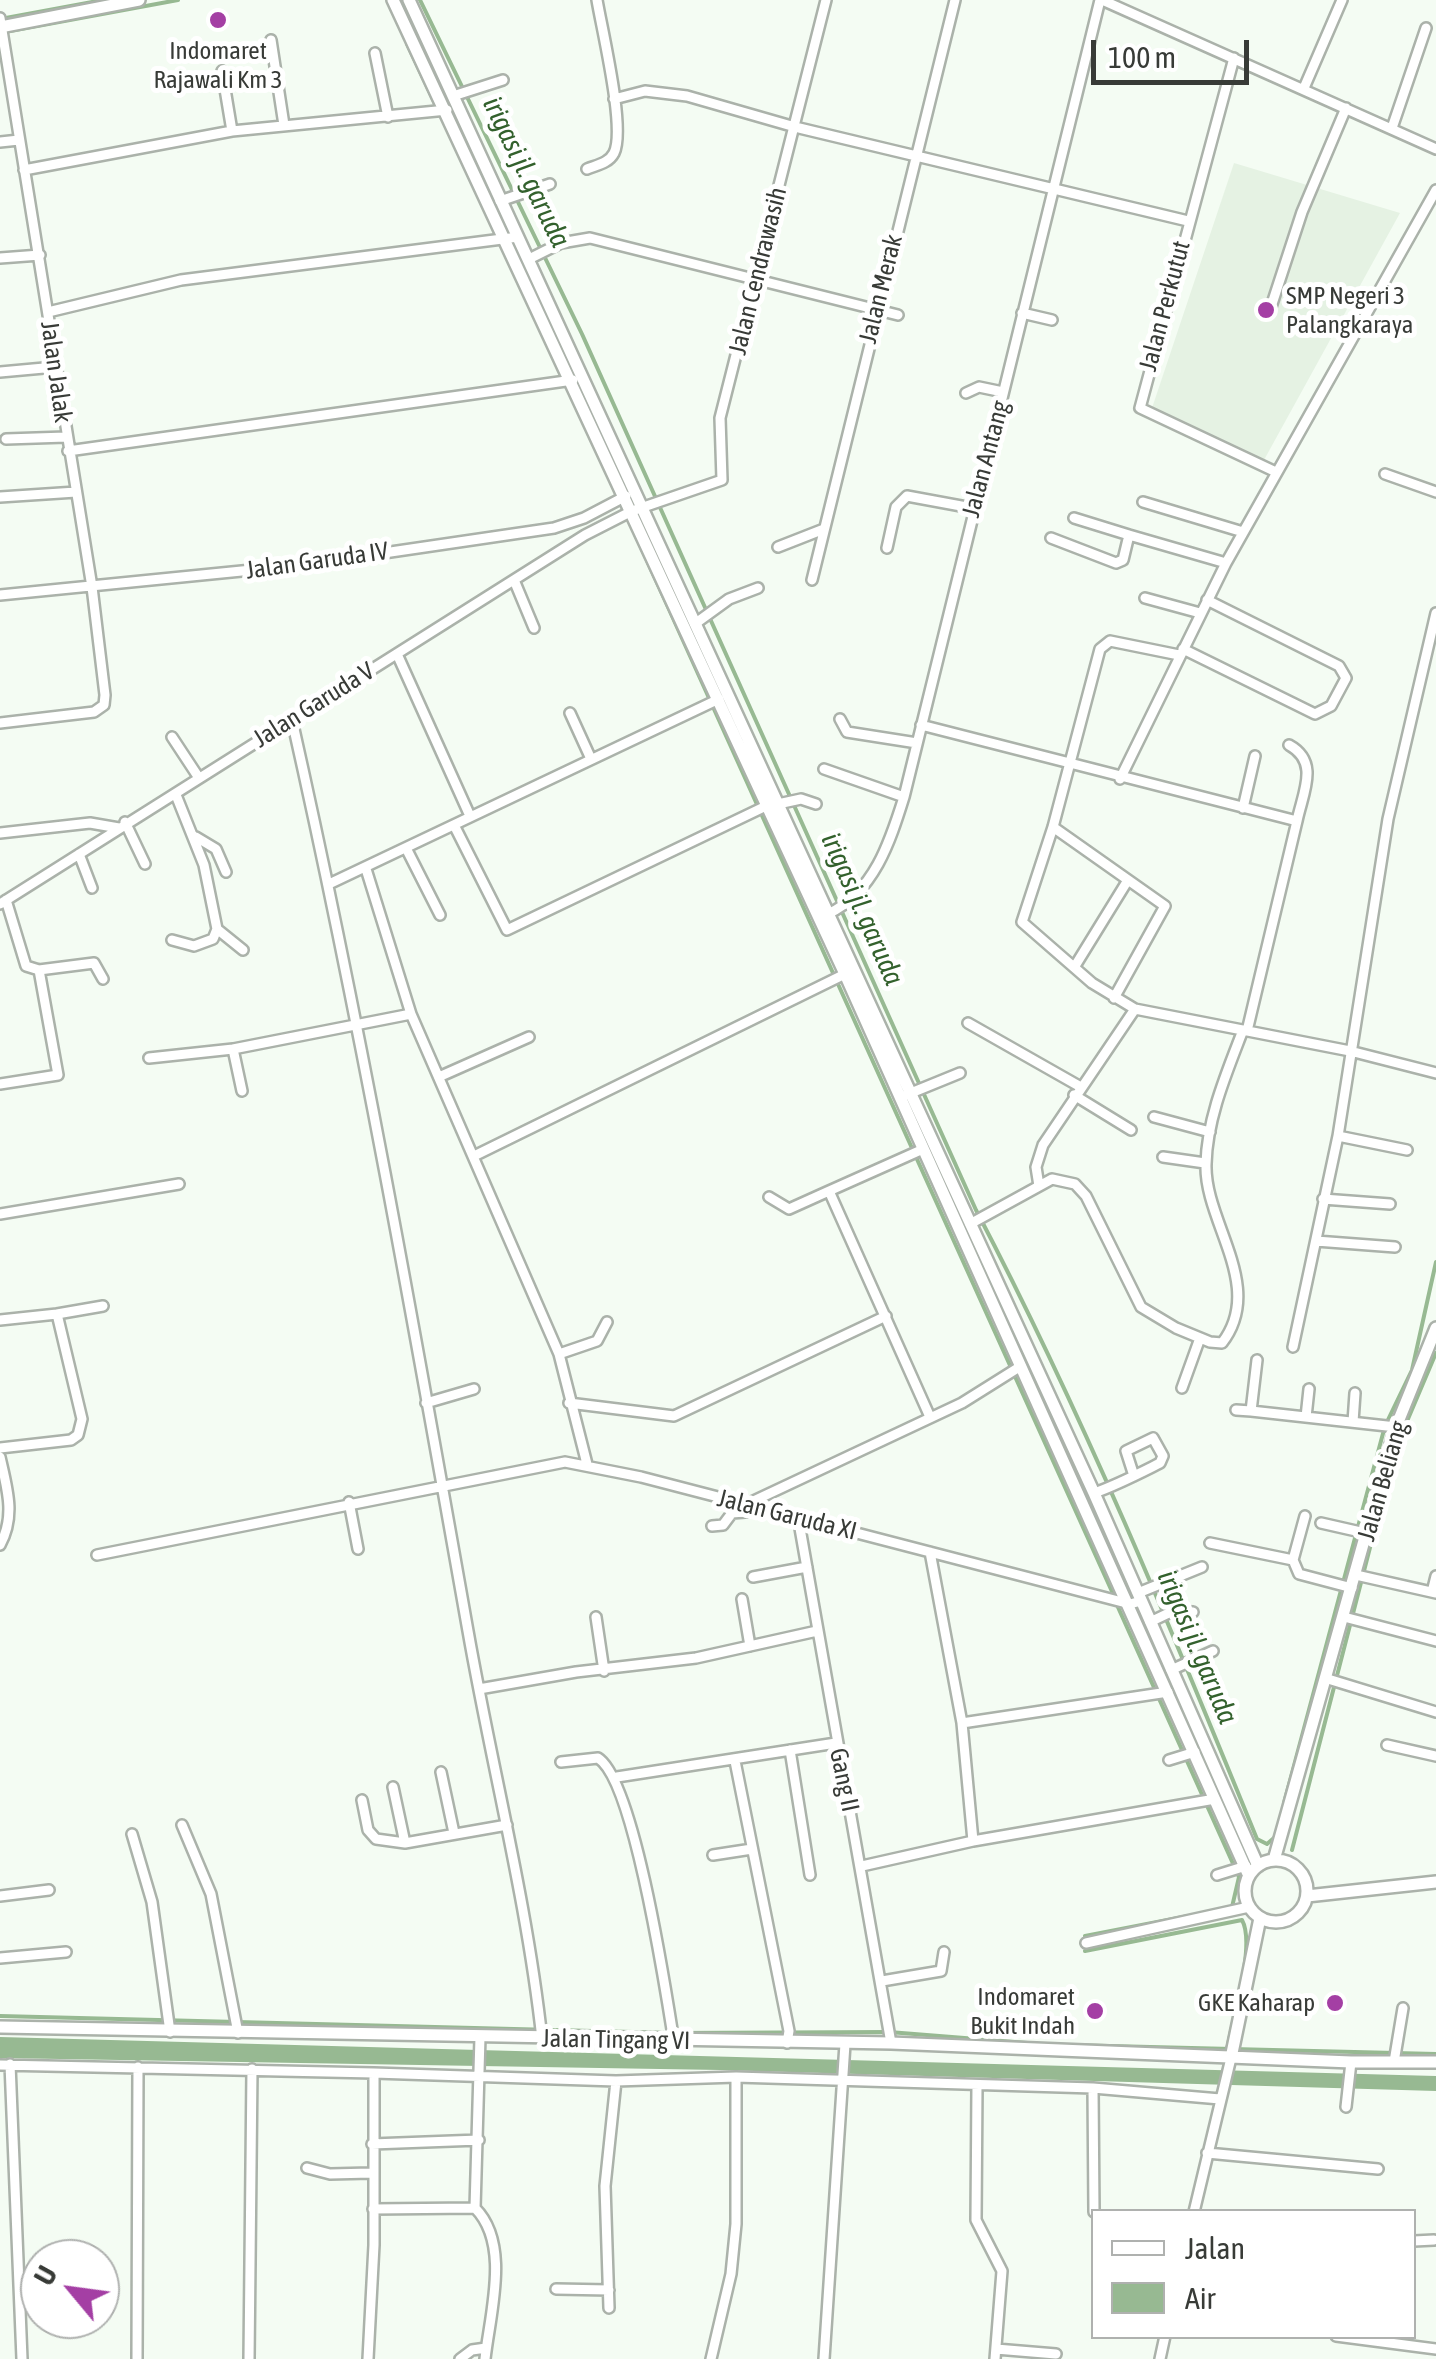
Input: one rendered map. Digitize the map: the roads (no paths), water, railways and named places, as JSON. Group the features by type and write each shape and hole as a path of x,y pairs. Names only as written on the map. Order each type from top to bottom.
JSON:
{"main road":[{"path":"1,24 139,0"},
{"path":"393,0 512,238 573,380 606,440"},
{"path":"409,0 464,94 512,238 528,259 630,493 648,506 722,698"},
{"path":"648,506 722,698 846,974 914,1093 978,1218 1104,1490 1100,1521"},
{"path":"770,805 836,910 914,1093 922,1150 1021,1366 1100,1521 1136,1600 1168,1692 1251,1869"},
{"name":"Jalan Beliang","path":"1274,1860 1396,1427 1436,1328"},
{"path":"1136,1600 1150,1622 1251,1869 1245,1895 1260,1918 1280,1922 1292,1918 1307,1896 1436,1882"},
{"path":"1251,1869 1274,1860 1299,1870 1307,1896"},
{"path":"1229,2064 1260,1918"},
{"name":"Jalan Tingang VI","path":"0,2027 481,2043 542,2039 787,2043 846,2051 891,2043 1350,2068 1436,2062"}],"street":[{"path":"587,168 606,162 615,152 614,99 597,0"},
{"name":"Jalan Cendrawasih","path":"648,506 723,478 720,418 826,0"},
{"name":"Jalan Merak","path":"812,580 876,309 956,0"},
{"path":"1101,0 1436,149"},
{"name":"Jalan Antang","path":"836,910 873,874 904,797 972,508 1101,0"},
{"path":"1304,88 1342,0"},
{"name":"Jalan Jalak","path":"0,723 94,712 102,708 105,695 92,587 1,24"},
{"path":"1392,128 1426,28"},
{"path":"271,40 284,125"},
{"path":"375,52 388,117"},
{"name":"Jalan Perkutut","path":"1234,58 1140,410 1276,472"},
{"path":"222,71 232,131"},
{"path":"464,94 503,80"},
{"path":"614,99 645,91 687,96 795,127 1188,221"},
{"path":"1270,310 1302,212 1346,108"},
{"path":"24,170 232,131 447,110"},
{"path":"0,142 20,140"},
{"path":"500,202 550,184"},
{"path":"1120,779 1226,563 1436,190"},
{"path":"48,312 180,280 512,238"},
{"path":"528,259 545,250 590,238 898,315"},
{"path":"0,258 40,255"},
{"path":"1022,314 1052,320"},
{"path":"0,372 55,367"},
{"path":"68,451 573,380"},
{"path":"966,393 979,388 1003,392"},
{"path":"6,439 66,437"},
{"path":"1385,474 1436,492"},
{"path":"0,496 76,492"},
{"name":"Jalan Garuda IV","path":"0,595 302,565 554,528 584,518 630,493"},
{"path":"887,548 896,507 907,496 972,508"},
{"path":"1142,502 1243,532"},
{"name":"Jalan Garuda V","path":"3,902 514,580 648,506"},
{"path":"1074,518 1226,563"},
{"path":"778,547 824,529"},
{"path":"1050,538 1120,563 1129,535"},
{"path":"514,580 534,628"},
{"path":"696,623 729,599 758,588"},
{"path":"1145,598 1200,613"},
{"path":"1207,600 1339,666 1346,678 1330,706 1315,714 1181,652 1110,641 1104,644 1022,922 1114,998 1135,1009 1350,1051 1436,1073"},
{"path":"1293,1347 1338,1136 1388,818 1436,612"},
{"path":"397,654 470,816"},
{"path":"329,884 722,698"},
{"path":"570,713 591,759"},
{"path":"840,719 845,732 917,743"},
{"path":"292,720 386,1158 426,1404 532,1948 542,2039"},
{"path":"921,725 1120,779 1297,821"},
{"path":"172,737 200,778"},
{"path":"978,1218 1056,1179 1080,1187 1138,1304 1152,1316 1200,1338 1216,1344 1225,1341 1234,1314 1236,1281 1206,1163 1210,1132 1245,1030 1309,765 1304,754 1289,744"},
{"path":"1242,808 1255,756"},
{"path":"824,769 904,797"},
{"path":"172,940 194,946 213,938 217,930 196,837 176,795"},
{"path":"455,826 507,930 770,805 793,800 816,804"},
{"path":"0,832 90,823 122,825 145,864"},
{"path":"1053,827 1162,902 1164,912 1114,998"},
{"path":"196,837 216,849 226,872"},
{"path":"407,850 440,916"},
{"path":"79,854 92,888"},
{"path":"366,869 410,1014 476,1155 559,1354 587,1464"},
{"path":"1075,966 1128,880"},
{"path":"3,902 26,966 39,970 94,962 103,979"},
{"path":"217,930 243,950"},
{"path":"0,1084 58,1075 39,970"},
{"path":"476,1155 846,974"},
{"path":"1039,1186 1036,1167 1043,1145 1135,1009"},
{"path":"150,1058 233,1049 356,1028 410,1014"},
{"path":"968,1023 1131,1130"},
{"path":"441,1076 529,1037"},
{"path":"233,1049 242,1091"},
{"path":"914,1093 960,1073"},
{"path":"1154,1117 1210,1132"},
{"path":"1338,1136 1407,1150"},
{"path":"769,1197 789,1209 922,1150"},
{"path":"1163,1157 1206,1163"},
{"path":"0,1214 179,1184"},
{"path":"829,1192 930,1417"},
{"path":"1323,1199 1390,1204"},
{"path":"1316,1241 1395,1247"},
{"path":"0,1320 103,1306"},
{"path":"0,1448 72,1440 78,1434 82,1420 57,1314"},
{"path":"569,1403 674,1416 886,1316"},
{"path":"559,1354 597,1341 608,1322"},
{"path":"1182,1388 1200,1338"},
{"path":"1251,1411 1256,1360"},
{"path":"744,1505 973,1397 1021,1366"},
{"path":"426,1404 474,1388"},
{"path":"1306,1417 1309,1389"},
{"path":"1353,1422 1355,1393"},
{"path":"1236,1410 1396,1427"},
{"path":"1104,1490 1134,1476 1162,1462 1163,1456 1153,1438 1126,1451 1134,1476"},
{"path":"0,1457 10,1506 10,1522 0,1545"},
{"name":"Jalan Garuda XI","path":"97,1555 550,1463 587,1464 1136,1600"},
{"path":"349,1502 358,1549"},
{"path":"712,1526 723,1525 732,1514 769,1510"},
{"path":"1305,1516 1292,1560 1300,1574 1434,1592 1436,1576"},
{"name":"Gang II","path":"798,1517 891,2043"},
{"path":"1321,1523 1365,1533"},
{"path":"1210,1543 1292,1560"},
{"path":"930,1552 962,1723 973,1841"},
{"path":"753,1577 807,1567"},
{"path":"1136,1600 1155,1587 1202,1567"},
{"path":"742,1599 750,1646"},
{"path":"1150,1622 1166,1614 1194,1612"},
{"path":"596,1617 604,1670"},
{"path":"1344,1617 1436,1641"},
{"path":"479,1689 750,1646 817,1631"},
{"path":"1170,1670 1213,1651"},
{"path":"1328,1679 1436,1712"},
{"path":"962,1723 1168,1692"},
{"path":"616,1778 836,1742"},
{"path":"1388,1744 1436,1756"},
{"path":"790,1750 810,1875"},
{"path":"1169,1760 1195,1752"},
{"path":"561,1762 598,1758 616,1778 650,1900 674,2042"},
{"path":"735,1760 789,2031 787,2043"},
{"path":"441,1772 454,1833"},
{"path":"393,1786 405,1843"},
{"path":"862,1866 973,1841 1215,1799"},
{"path":"362,1800 368,1830 376,1839 405,1843 508,1826"},
{"path":"182,1824 211,1894 238,2033"},
{"path":"132,1834 152,1902 170,2032"},
{"path":"713,1856 752,1849"},
{"path":"1217,1874 1251,1869"},
{"path":"0,1896 49,1890"},
{"path":"1086,1943 1250,1907"},
{"path":"0,1958 66,1952"},
{"path":"882,1981 941,1971 944,1952"},
{"path":"1394,2062 1403,2008"},
{"path":"460,2359 472,2350 486,2354 494,2280 492,2230 475,2208 481,2043"},
{"path":"824,2359 846,2051"},
{"path":"22,2359 5,2064 374,2072 482,2070 616,2081 844,2078 1094,2088 1220,2100"},
{"path":"1195,2209 1229,2064"},
{"path":"137,2359 138,2067"},
{"path":"1346,2107 1350,2068"},
{"path":"250,2359 252,2069"},
{"path":"368,2359 374,2072"},
{"path":"711,2359 731,2274 736,2224 736,2077"},
{"path":"609,2308 605,2186 616,2081"},
{"path":"977,2085 976,2220 1002,2271 995,2354 1056,2354"},
{"path":"1094,2088 1094,2209"},
{"path":"372,2144 479,2140"},
{"path":"1207,2153 1378,2169"},
{"path":"306,2168 330,2174 372,2173"},
{"path":"373,2210 475,2208"},
{"path":"556,2289 609,2290"},
{"path":"1359,2339 1436,2349"}],"water":[{"path":"0,2037 1436,2076 1436,2091 720,2070 0,2058"}],"waterway":[{"path":"0,19 103,0"},
{"path":"5,32 178,0"},
{"name":"irigasi jl. garuda","path":"420,0 582,334 976,1210 1089,1443 1257,1839 1267,1844 1275,1837"},
{"path":"407,44 437,108"},
{"path":"635,534 1114,1596"},
{"path":"1284,1803 1385,1426 1412,1370 1436,1262"},
{"path":"1292,1850 1373,1536 1405,1426 1436,1353"},
{"path":"1117,1605 1239,1877 1232,1907"},
{"path":"1085,1936 1188,1916"},
{"path":"1085,1951 1242,1920 1246,1932 1245,1964 1227,2050"},
{"path":"0,2016 672,2033 889,2032 1040,2044"},
{"path":"1069,2045 1436,2054"}],"place":[{"name":"Indomaret Rajawali Km 3","path":"218,20"},
{"name":"SMP Negeri 3 Palangkaraya","path":"1266,310"},
{"name":"GKE Kaharap","path":"1335,2003"},
{"name":"Indomaret Bukit Indah","path":"1095,2011"}]}
